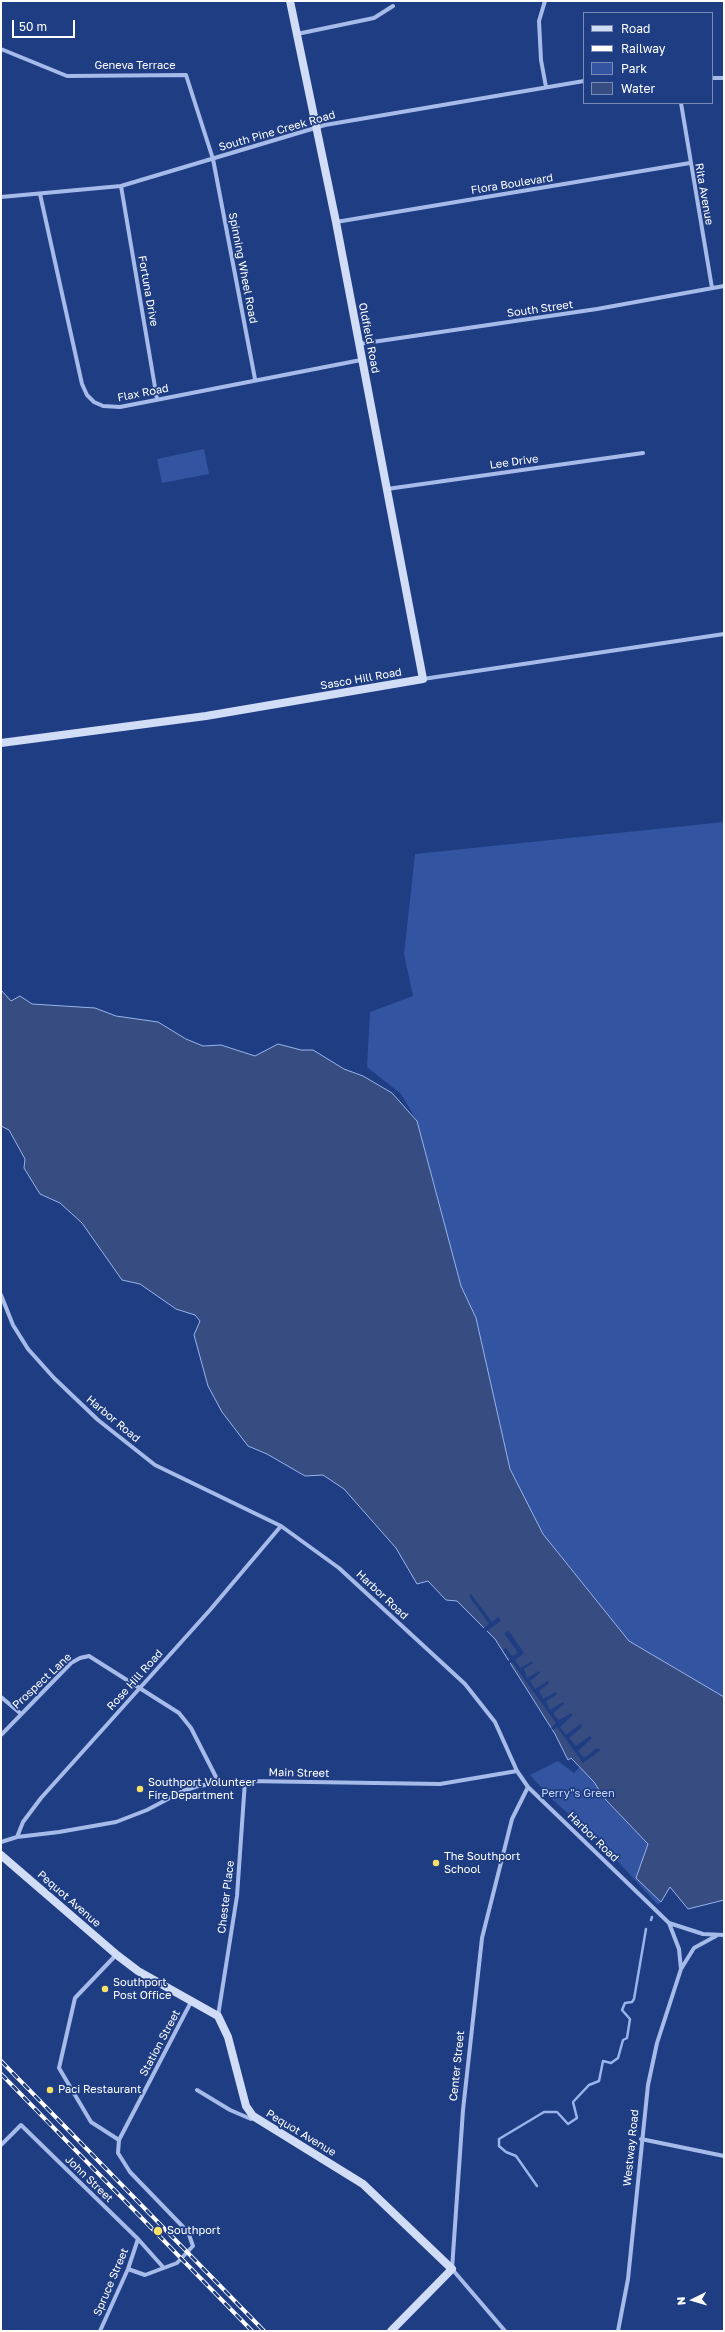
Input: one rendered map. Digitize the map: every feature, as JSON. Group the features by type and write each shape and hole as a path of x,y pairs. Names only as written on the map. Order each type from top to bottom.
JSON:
{"street":[{"name":"Oldfield Road","path":"290,1 318,128 423,679"},
{"path":"545,1 539,21 541,60 546,87"},
{"path":"297,34 374,18 393,6"},
{"name":"Geneva Terrace","path":"1,49 67,76 186,75 213,159"},
{"path":"713,78 724,78"},
{"name":"South Pine Creek Road","path":"1,197 121,186 318,128 583,81"},
{"name":"Rita Avenue","path":"681,104 712,288"},
{"name":"Spinning Wheel Road","path":"213,159 255,379"},
{"name":"Flora Boulevard","path":"336,222 690,163"},
{"name":"Fortuna Drive","path":"121,186 157,399"},
{"name":"Flax Road","path":"40,194 82,384 87,394 94,402 112,408 255,379 361,360"},
{"name":"South Street","path":"358,344 597,309 724,286"},
{"name":"Lee Drive","path":"387,489 643,453"},
{"name":"Sasco Hill Road","path":"1,743 206,716 423,679 724,634"},
{"name":"Harbor Road","path":"1,1295 13,1325 28,1349 54,1378 98,1420 155,1465 281,1526 339,1568 460,1679 495,1722 517,1771 528,1787 669,1923 702,1934 718,1936 724,1935"},
{"name":"Rose Hill Road","path":"17,1837 23,1822 41,1798 210,1610 281,1526"},
{"name":"Prospect Lane","path":"1,1735 20,1713 71,1663 80,1658 93,1658 140,1687"},
{"path":"140,1687 179,1713 191,1728 219,1783"},
{"path":"1,1697 20,1713"},
{"name":"Main Street","path":"17,1837 59,1832 116,1822 147,1810 183,1791 198,1786 219,1783 245,1781 440,1784 517,1771"},
{"name":"Chester Place","path":"218,2016 237,1896 245,1781"},
{"name":"Center Street","path":"452,2269 463,2110 482,1938 512,1819 528,1787"},
{"path":"1,1842 17,1837"},
{"name":"Pequot Avenue","path":"1,1855 116,1954 138,1971 218,2016 228,2037 246,2106 252,2116 364,2184 452,2269 505,2331"},
{"name":"Westway Road","path":"669,1923 679,1949 681,1970"},
{"name":"Westway Road","path":"618,2331 628,2279 641,2140 648,2085 657,2043 681,1970 694,1948 708,1939 718,1936"},
{"path":"116,1954 75,1998 59,2068 91,2122 119,2140 118,2153 130,2172 188,2232 194,2244 177,2263 145,2275 128,2269"},
{"name":"Station Street","path":"119,2140 191,2002"},
{"path":"197,2090 230,2110 251,2120 252,2116"},
{"name":"John Street","path":"1,2145 21,2125 138,2240 163,2267"},
{"path":"641,2140 724,2156"},
{"name":"Spruce Street","path":"100,2331 128,2269 138,2240"},
{"path":"391,2331 452,2269"}],"green space":[{"path":"204,449 209,474 162,483 157,459"},
{"path":"724,822 724,1697 629,1641 543,1534 510,1469 476,1318 461,1286 417,1121 401,1094 367,1067 370,1012 413,996 404,954 415,854"},
{"name":"Perry\"s Green","path":"558,1761 574,1773 580,1767 594,1782 605,1800 648,1844 636,1878 661,1902 658,1905 597,1839 553,1800 530,1775"}],"water":[{"path":"1,990 11,1001 20,996 32,1004 95,1008 116,1016 158,1022 186,1039 203,1046 221,1045 255,1056 278,1044 301,1050 313,1050 344,1069 363,1076 392,1093 417,1121 461,1286 476,1318 510,1469 543,1534 629,1641 724,1697 724,1900 688,1909 670,1887 661,1902 636,1878 648,1844 605,1799 594,1782 571,1758 568,1760 555,1734 495,1639 457,1601 446,1600 428,1581 417,1584 396,1548 344,1489 323,1475 305,1476 267,1454 248,1446 222,1412 208,1386 194,1335 200,1321 195,1315 176,1309 140,1284 122,1280 82,1223 60,1203 40,1194 24,1168 25,1159 9,1130 1,1126"}],"pier":[{"path":"471,1594 492,1622 498,1617 501,1621 485,1632 482,1629 489,1624 469,1596"},
{"path":"509,1631 524,1653 515,1660 520,1668 532,1661 533,1663 524,1669 527,1678 539,1671 540,1673 530,1681 535,1689 548,1681 549,1683 539,1691 543,1699 556,1692 557,1694 546,1701 550,1710 563,1702 564,1704 554,1712 554,1715 559,1720 571,1713 573,1715 560,1727 566,1735 580,1724 582,1727 569,1738 576,1746 590,1736 592,1738 578,1751 584,1758 597,1748 601,1750 583,1763 557,1727 553,1730 551,1728 556,1723 512,1662 508,1664 507,1662 510,1659 503,1650 506,1648 512,1656 518,1653 504,1633"}],"waterway":[{"path":"537,2186 516,2156 506,2152 499,2146 499,2139 544,2112 557,2112 568,2124 577,2118 573,2102 589,2085 599,2081 603,2061 611,2063 618,2058 623,2040 627,2038 630,2019 622,2010 625,2003 632,2002 634,1999 646,1929"}],"railway":[{"path":"1,2061 264,2331"},
{"path":"1,2074 252,2331"}],"place":[{"name":"Southport Volunteer Fire Department","path":"140,1789"},
{"name":"The Southport School","path":"436,1863"},
{"name":"Southport Post Office","path":"105,1989"},
{"name":"Paci Restaurant","path":"50,2090"},
{"name":"Southport","path":"158,2231"}]}
